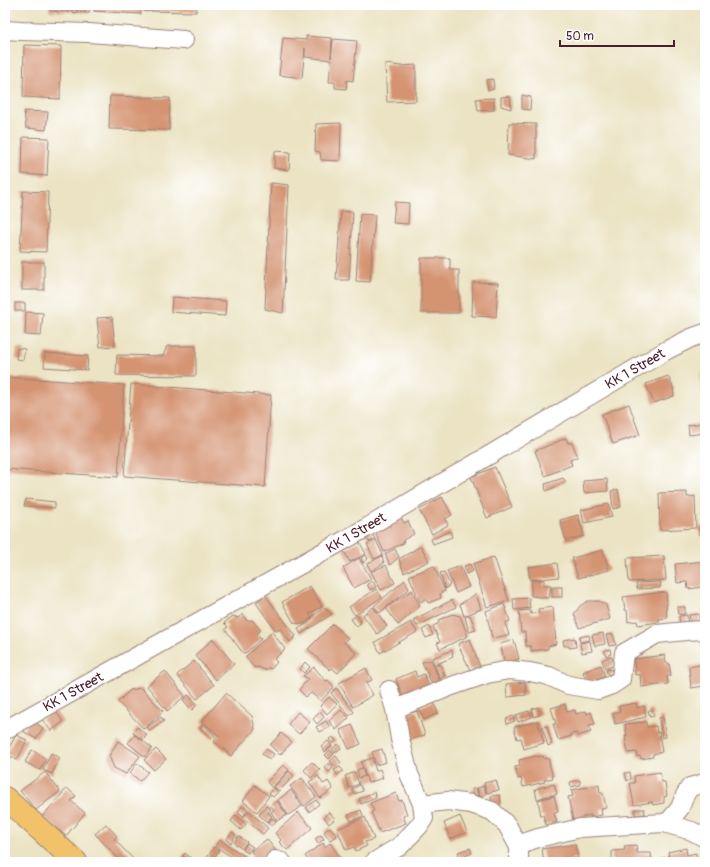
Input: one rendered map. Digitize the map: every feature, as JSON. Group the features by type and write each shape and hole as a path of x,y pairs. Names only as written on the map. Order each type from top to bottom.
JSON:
{"main road":[{"path":"5,798 76,862"}],"street":[{"path":"5,30 89,33 184,40"},
{"name":"KK 1 Street","path":"5,730 366,528 667,350 705,333"},
{"path":"395,709 452,686 487,674 509,670 549,676 568,685 598,690 612,685 621,679 624,653 657,634 705,630"},
{"path":"374,862 400,846 419,826 424,818 422,804 409,774 400,739 395,709 389,690"},
{"path":"664,823 670,820 680,808 690,786 705,783"},
{"path":"422,804 448,802 464,803 472,804 492,811 507,825 519,854"},
{"path":"519,854 526,842 580,828 664,823 692,831 705,838"}],"building":[{"path":"50,5 55,5 54,12 49,10"},
{"path":"56,5 61,5 60,12 55,11"},
{"path":"63,5 66,5 65,12 61,12"},
{"path":"68,5 72,5 71,12 66,12"},
{"path":"73,5 77,5 76,13 72,12"},
{"path":"78,5 84,5 84,13 77,12"},
{"path":"85,5 90,5 89,13 85,13"},
{"path":"94,5 141,5 141,14 94,11"},
{"path":"144,5 196,5 196,12 144,11"},
{"path":"306,36 332,38 331,58 333,39 357,41 353,81 347,80 346,89 335,88 335,82 329,82 331,60 305,57 305,48 302,78 279,75 283,38 306,40"},
{"path":"24,45 61,46 60,99 23,97"},
{"path":"385,64 401,66 416,65 416,101 387,102"},
{"path":"493,79 494,89 488,90 486,80"},
{"path":"522,95 531,97 530,110 522,109"},
{"path":"110,96 170,98 169,130 109,129"},
{"path":"510,96 511,109 501,106 501,97"},
{"path":"494,98 494,110 478,111 476,99"},
{"path":"24,111 48,112 46,130 26,128"},
{"path":"341,123 340,161 321,160 320,152 315,151 316,124"},
{"path":"509,123 536,124 536,159 508,155"},
{"path":"23,137 49,138 47,176 22,174"},
{"path":"275,151 290,152 289,170 274,168"},
{"path":"271,183 289,185 283,313 265,309"},
{"path":"23,191 48,192 46,252 20,251"},
{"path":"395,202 409,203 408,224 393,223"},
{"path":"341,211 353,212 349,280 336,280"},
{"path":"360,214 375,215 370,282 356,281"},
{"path":"421,258 450,258 450,270 459,270 459,313 421,313"},
{"path":"22,262 44,262 44,290 22,290"},
{"path":"473,282 498,283 496,317 472,316"},
{"path":"172,297 226,301 225,316 171,312"},
{"path":"15,303 25,303 25,311 15,311"},
{"path":"26,312 43,313 41,336 25,335"},
{"path":"112,317 115,346 100,347 97,318"},
{"path":"167,346 196,346 196,376 116,375 117,355 163,356"},
{"path":"17,348 25,349 23,360 16,359"},
{"path":"45,353 88,356 87,370 44,367"},
{"path":"705,373 705,390 700,375"},
{"path":"668,376 673,387 674,396 654,403 646,384"},
{"path":"5,377 124,385 118,477 5,469"},
{"path":"131,384 271,395 265,487 124,476"},
{"path":"629,404 640,435 613,444 602,414"},
{"path":"705,423 705,433 689,435 688,425"},
{"path":"566,438 568,443 572,443 578,457 570,460 572,465 545,476 535,451"},
{"path":"495,467 512,507 487,518 471,477"},
{"path":"563,478 566,482 546,491 545,484"},
{"path":"607,479 608,491 584,493 583,481"},
{"path":"618,489 621,507 613,509 611,491"},
{"path":"687,492 687,497 695,496 696,528 660,530 659,493"},
{"path":"442,497 452,515 445,519 448,525 432,534 419,510"},
{"path":"26,499 55,502 55,508 24,506"},
{"path":"609,504 612,517 584,523 581,510"},
{"path":"578,515 584,536 566,541 560,520"},
{"path":"401,517 404,523 408,521 414,534 403,540 404,543 384,552 375,532 391,525 390,522"},
{"path":"705,526 705,534 700,535 699,527"},
{"path":"369,529 376,540 369,542 364,532"},
{"path":"450,531 452,537 433,544 431,539"},
{"path":"376,540 383,555 374,559 367,544"},
{"path":"359,541 366,554 350,562 343,550"},
{"path":"421,546 429,561 404,573 399,559"},
{"path":"395,549 399,557 390,565 385,554"},
{"path":"603,550 609,570 578,578 572,558"},
{"path":"366,555 368,559 363,563 361,558"},
{"path":"382,556 384,563 371,571 367,564"},
{"path":"664,556 666,580 629,582 627,558"},
{"path":"494,557 509,601 487,607 473,564"},
{"path":"359,558 371,579 354,588 343,568"},
{"path":"705,561 705,584 703,584 703,587 688,589 687,582 677,583 675,564"},
{"path":"557,563 559,577 530,580 528,567"},
{"path":"470,564 473,571 466,574 464,566"},
{"path":"386,565 395,583 381,590 371,572"},
{"path":"434,566 445,591 440,593 441,598 428,603 426,599 420,602 409,576"},
{"path":"460,566 469,587 456,593 447,571"},
{"path":"444,572 450,585 445,589 440,573"},
{"path":"405,580 409,589 379,613 374,606"},
{"path":"532,580 544,580 544,585 551,585 549,598 531,596"},
{"path":"373,581 376,587 370,590 367,584"},
{"path":"661,582 660,588 637,589 636,583"},
{"path":"310,586 322,607 309,614 312,617 305,623 294,623 282,602"},
{"path":"552,587 562,587 562,597 552,597"},
{"path":"376,589 382,597 355,615 349,607"},
{"path":"412,590 420,606 398,625 386,608"},
{"path":"666,592 667,618 659,619 659,622 638,625 637,621 628,622 627,610 625,610 623,597"},
{"path":"476,594 481,609 464,616 460,604"},
{"path":"265,595 296,636 290,642 280,629 276,631 256,603"},
{"path":"529,598 530,608 514,610 513,599"},
{"path":"452,600 456,607 417,626 413,620"},
{"path":"588,601 599,601 606,605 610,619 579,628 574,614 580,606"},
{"path":"504,604 510,621 505,623 509,635 492,638 486,611"},
{"path":"373,607 387,626 377,634 363,615"},
{"path":"553,607 556,644 548,646 548,649 531,651 531,646 526,646 525,632 521,632 519,611 530,610 531,614 539,613 538,609"},
{"path":"677,607 685,607 685,614 678,614"},
{"path":"324,608 332,614 301,634 298,629 308,623 314,615"},
{"path":"243,614 247,621 252,620 261,630 256,634 261,639 247,652 243,653 225,629 228,627 224,623 233,616 238,618"},
{"path":"452,614 460,616 468,636 440,649 437,643 440,642 433,626 439,623 439,620"},
{"path":"699,614 700,625 691,626 689,615"},
{"path":"357,615 361,622 357,627 351,619"},
{"path":"470,615 476,630 469,632 465,617"},
{"path":"687,615 688,625 680,626 679,616"},
{"path":"411,622 417,632 380,653 375,642"},
{"path":"333,624 348,638 344,642 356,653 338,673 332,668 330,670 308,649"},
{"path":"429,626 433,635 426,638 422,630"},
{"path":"272,632 285,649 274,659 277,662 271,669 269,668 265,670 258,667 255,668 245,657"},
{"path":"603,633 605,644 595,646 592,635"},
{"path":"613,634 616,645 609,646 606,635"},
{"path":"589,635 590,640 580,642 579,637"},
{"path":"575,638 576,647 569,648 569,646 564,646 563,640"},
{"path":"213,639 234,664 216,680 195,655"},
{"path":"470,639 480,667 470,670 458,644"},
{"path":"514,640 519,659 505,663 500,644"},
{"path":"590,641 592,651 582,653 580,643"},
{"path":"610,649 611,654 606,656 604,651"},
{"path":"452,650 453,657 435,665 441,665 445,676 440,679 432,658"},
{"path":"665,655 666,663 669,663 671,676 667,676 668,684 641,687 640,674 635,675 634,659"},
{"path":"611,656 615,665 605,669 602,660"},
{"path":"431,660 442,686 434,689 422,662"},
{"path":"194,661 214,685 197,699 177,675"},
{"path":"305,662 310,667 304,673 300,669"},
{"path":"705,664 705,686 691,688 689,667"},
{"path":"601,665 605,676 587,683 583,672"},
{"path":"314,667 326,681 328,680 334,687 321,701 311,693 306,697 299,690 308,679 303,676"},
{"path":"366,668 372,680 366,683 373,695 353,707 339,683"},
{"path":"611,669 613,673 608,675 606,670"},
{"path":"165,671 185,696 167,711 147,686"},
{"path":"415,671 417,677 424,674 429,686 403,697 396,679"},
{"path":"525,682 526,695 507,697 506,684"},
{"path":"141,688 163,711 144,729 118,702 130,690"},
{"path":"336,688 354,712 349,716 331,693"},
{"path":"226,693 252,716 255,729 231,756 214,741 219,736 202,721"},
{"path":"188,695 197,705 192,710 183,700"},
{"path":"329,697 337,704 327,714 320,706"},
{"path":"433,701 438,713 424,720 419,708"},
{"path":"636,703 637,708 644,706 646,717 615,724 613,713 620,711 619,706"},
{"path":"565,704 567,712 575,710 576,714 586,711 587,714 591,712 595,724 589,725 591,732 577,736 576,733 571,734 572,736 558,740 553,724 556,724 551,708"},
{"path":"538,707 541,714 534,717 532,709"},
{"path":"652,709 654,716 650,717 648,711"},
{"path":"55,710 63,722 51,731 42,719"},
{"path":"341,710 349,718 336,730 329,721"},
{"path":"417,711 425,735 407,741 399,717"},
{"path":"529,711 532,717 518,722 516,715"},
{"path":"298,712 310,722 299,734 288,724"},
{"path":"320,712 324,717 317,724 313,719"},
{"path":"513,716 515,721 507,724 506,719"},
{"path":"161,717 164,721 150,731 147,727"},
{"path":"663,717 666,737 662,738 659,718"},
{"path":"30,719 43,728 36,739 23,731"},
{"path":"326,721 330,727 320,732 316,727"},
{"path":"538,721 544,743 524,749 521,738 517,739 514,727"},
{"path":"646,722 647,727 656,726 657,733 659,732 662,752 653,754 653,757 641,759 640,756 637,757 637,752 628,753 625,736 627,736 625,724"},
{"path":"203,723 215,736 211,739 200,728"},
{"path":"352,725 361,744 349,749 340,730"},
{"path":"547,726 552,744 548,746 542,727"},
{"path":"137,727 147,735 143,740 133,733"},
{"path":"281,733 292,742 280,755 270,745"},
{"path":"16,735 27,740 17,760 6,754"},
{"path":"135,735 152,748 145,757 128,743"},
{"path":"333,737 336,741 333,744 329,740"},
{"path":"118,741 140,756 126,774 114,768 109,756"},
{"path":"328,741 332,746 325,752 321,747"},
{"path":"338,744 341,748 335,753 332,749"},
{"path":"156,749 166,759 154,770 144,760"},
{"path":"266,749 274,754 270,760 262,754"},
{"path":"382,749 386,762 376,765 372,752"},
{"path":"32,750 46,759 40,770 25,762"},
{"path":"330,750 334,754 329,759 325,755"},
{"path":"51,753 60,758 52,774 43,770"},
{"path":"336,756 341,763 335,767 330,761"},
{"path":"543,756 544,759 548,758 553,778 544,780 545,782 523,787 521,778 518,779 515,767 520,766 519,760"},
{"path":"372,758 376,771 380,769 383,778 368,783 361,762"},
{"path":"312,762 320,770 311,778 304,770"},
{"path":"137,763 148,772 140,781 130,773"},
{"path":"329,763 333,768 329,772 324,767"},
{"path":"283,765 289,770 272,788 267,782"},
{"path":"340,767 343,771 337,775 334,770"},
{"path":"362,768 365,776 359,778 357,770"},
{"path":"289,771 294,776 279,791 274,787"},
{"path":"45,772 60,791 36,810 20,791"},
{"path":"355,772 359,784 349,788 345,776"},
{"path":"630,772 631,779 627,781 625,773"},
{"path":"660,772 662,782 665,782 667,796 664,797 664,803 653,805 652,802 634,805 630,783 635,783 634,776"},
{"path":"318,776 323,784 328,781 333,789 320,798 309,782"},
{"path":"302,778 316,797 304,806 290,786"},
{"path":"496,780 499,790 487,793 484,783"},
{"path":"580,780 580,785 571,787 570,782"},
{"path":"554,784 557,794 537,799 535,789"},
{"path":"255,785 269,796 257,812 243,801"},
{"path":"360,785 363,791 354,794 352,789"},
{"path":"599,785 600,793 603,793 606,808 601,809 602,815 591,817 591,815 573,820 568,797 573,796 571,790"},
{"path":"484,786 486,794 480,797 477,788"},
{"path":"67,788 76,796 71,801 85,813 66,836 42,817"},
{"path":"274,788 278,792 273,797 269,794"},
{"path":"476,788 479,797 475,798 472,789"},
{"path":"291,790 302,806 288,815 278,800"},
{"path":"374,792 376,798 361,804 359,799"},
{"path":"396,793 399,801 402,800 407,814 403,816 406,823 380,833 371,812 374,811 370,803"},
{"path":"500,795 501,804 492,805 491,796"},
{"path":"554,796 558,812 554,813 557,822 546,825 543,815 541,816 538,800"},
{"path":"316,800 319,804 309,812 306,807"},
{"path":"277,801 287,815 277,821 271,812 274,810 271,806"},
{"path":"242,806 248,810 243,817 238,812"},
{"path":"266,806 271,809 268,813 272,816 267,822 259,815"},
{"path":"635,809 644,809 645,814 635,815"},
{"path":"361,810 363,816 351,821 348,815"},
{"path":"249,811 268,828 263,834 243,818"},
{"path":"298,812 312,828 287,850 279,842 281,840 275,833"},
{"path":"329,812 335,819 329,824 324,817"},
{"path":"236,815 246,824 241,830 231,821"},
{"path":"460,816 467,832 450,839 444,823"},
{"path":"365,817 374,839 365,842 367,846 356,851 354,847 346,850 337,829"},
{"path":"272,818 276,821 272,826 268,823"},
{"path":"106,824 117,836 114,839 136,862 122,862 95,834"},
{"path":"330,827 337,836 330,840 324,832"},
{"path":"232,832 236,835 231,843 226,840"},
{"path":"321,835 324,839 318,844 315,839"},
{"path":"238,836 247,842 242,849 234,843"},
{"path":"267,839 276,851 259,862 251,851"},
{"path":"220,840 246,857 242,862 239,862 215,846"},
{"path":"247,843 253,847 248,853 243,850"},
{"path":"323,843 325,847 330,843 343,862 309,862 305,856"},
{"path":"575,844 578,858 571,859 572,862 544,862 542,849"},
{"path":"636,845 637,853 651,853 652,862 612,862 612,851 625,850 624,846"},
{"path":"214,847 219,851 211,862 205,861"},
{"path":"470,848 472,853 460,858 458,852"},
{"path":"686,848 687,855 696,853 698,862 662,862 661,858 669,857 668,852"},
{"path":"185,853 191,858 188,862 182,857"}]}
